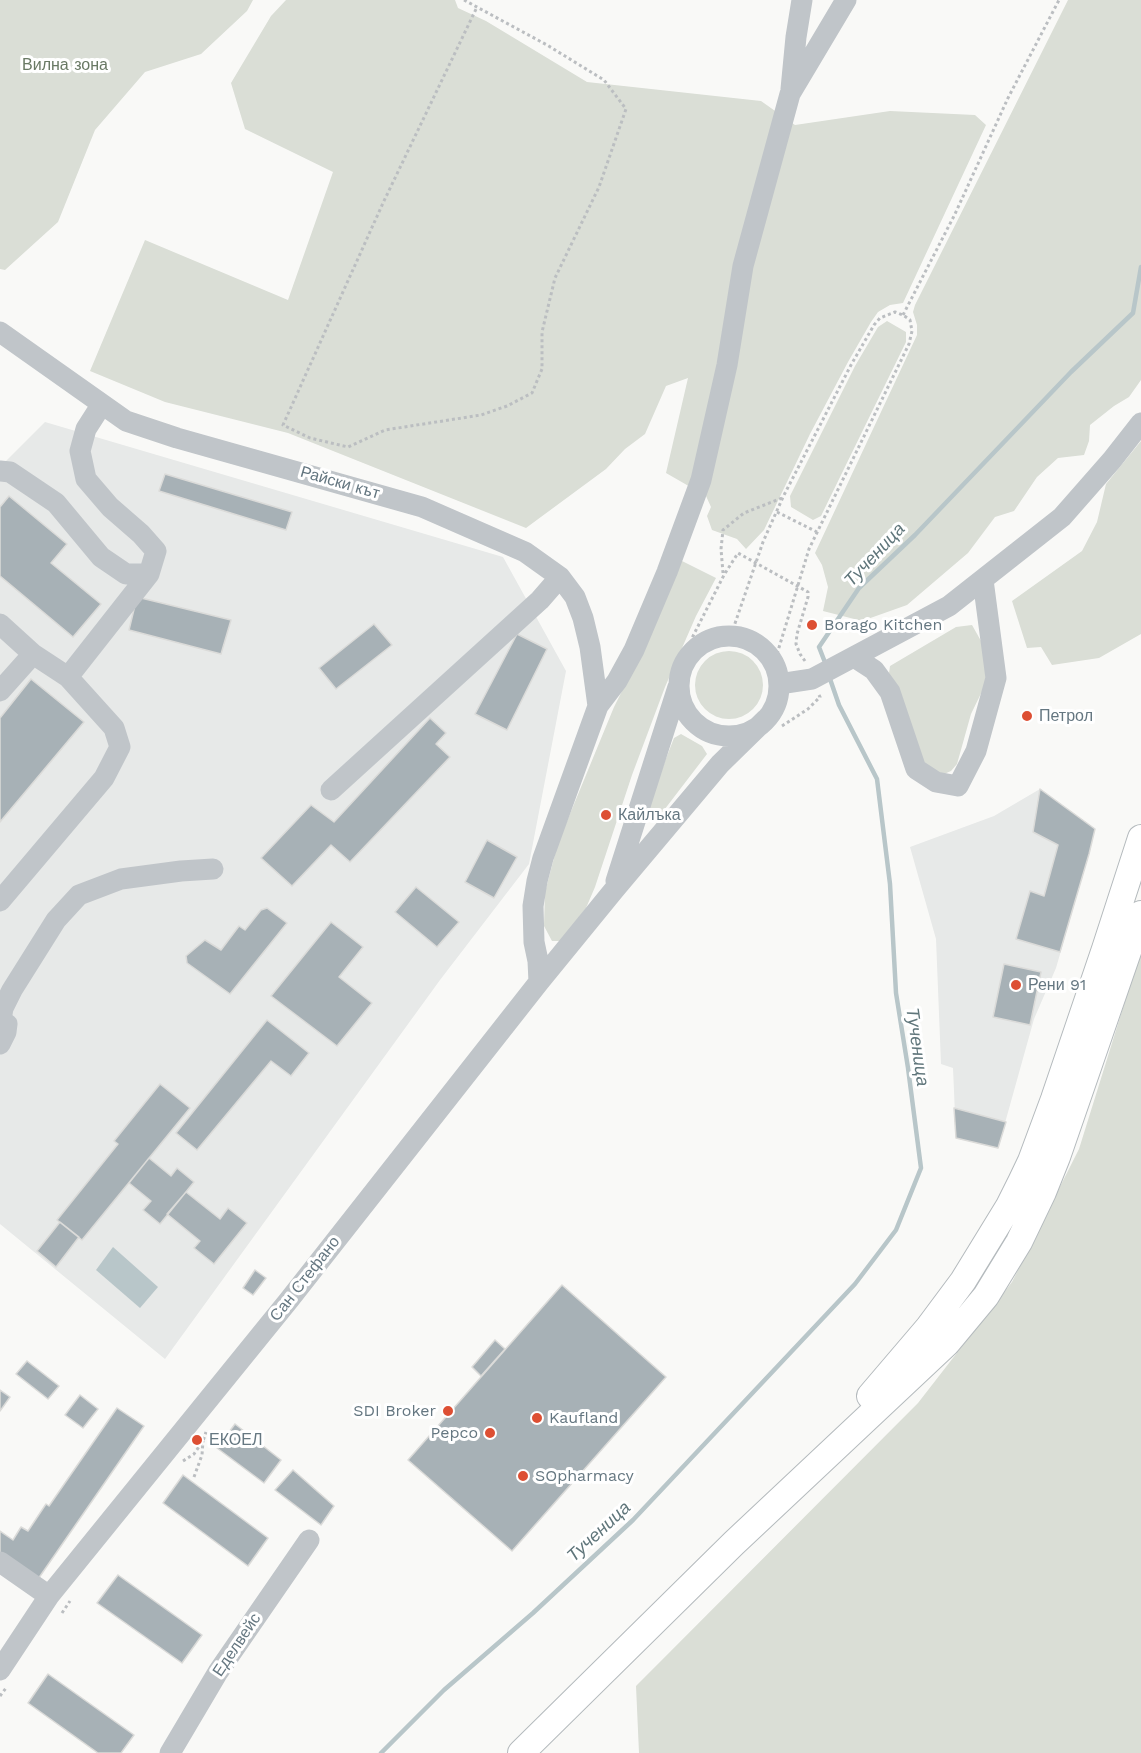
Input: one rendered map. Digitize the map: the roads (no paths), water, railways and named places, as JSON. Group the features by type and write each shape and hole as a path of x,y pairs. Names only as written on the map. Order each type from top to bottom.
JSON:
{"main road":[{"path":"789,1490 945,1306 980,1257 1009,1206 1031,1161 1054,1099 1106,949 1141,838"},
{"path":"521,1753 789,1490 947,1343 986,1296 1031,1219 1057,1157 1141,914"}],"street":[{"path":"539,982 534,942 534,918 537,881 543,858 598,706 617,681 634,650 667,572 701,480 727,365 742,267 790,94 802,0"},
{"path":"790,94 846,0"},
{"name":"Райски кът","path":"0,332 126,421 177,438 422,507 525,552 560,577 575,597 590,647 598,706"},
{"path":"68,677 149,574 156,551 141,534 110,507 86,479 80,451 86,429 102,404"},
{"path":"777,674 815,678 949,606 1062,517 1141,423"},
{"path":"0,471 10,472 56,503 100,557 126,574 149,574"},
{"path":"332,790 540,600 560,577"},
{"path":"846,661 874,670 890,692 916,769 936,782 958,786 976,751 996,678 983,580"},
{"path":"0,624 33,654 68,677 114,728 120,747 104,778 0,901"},
{"path":"732,635 757,644 767,652 777,674 776,703 766,720 755,729 741,735 726,736 711,733 698,726 687,715 680,701 678,686 682,666 693,649 718,636 732,635"},
{"path":"0,691 33,654"},
{"name":"Сан Стефано","path":"614,890 678,686"},
{"name":"Сан Стефано","path":"0,1670 49,1596 190,1423 539,982 720,764 766,720"},
{"path":"0,1044 6,1032 6,1024 0,1020 12,990 56,920 79,895 121,879 213,869"},
{"name":"Еделвейс","path":"170,1753 218,1672 309,1540"},
{"path":"0,1562 49,1596"}],"waterway":[{"name":"Тученица","path":"826,665 819,647 859,588 915,535 1071,372 1133,313 1141,267"},
{"name":"Тученица","path":"381,1753 444,1690 533,1613 633,1520 855,1284 896,1230 921,1168 896,993 890,884 877,779 839,705 829,676"}],"place":[{"name":"Borago Kitchen","path":"812,625"},
{"name":"Петрол","path":"1027,716"},
{"name":"Кайлъка","path":"606,815"},
{"name":"Рени 91","path":"1016,985"},
{"name":"SDI Broker","path":"448,1411"},
{"name":"Kaufland","path":"537,1418"},
{"name":"Pepco","path":"490,1433"},
{"name":"ЕКОЕЛ","path":"197,1440"},
{"name":"SOpharmacy","path":"523,1476"}],"park label":[{"name":"Вилна зона","path":"65,65"}]}
